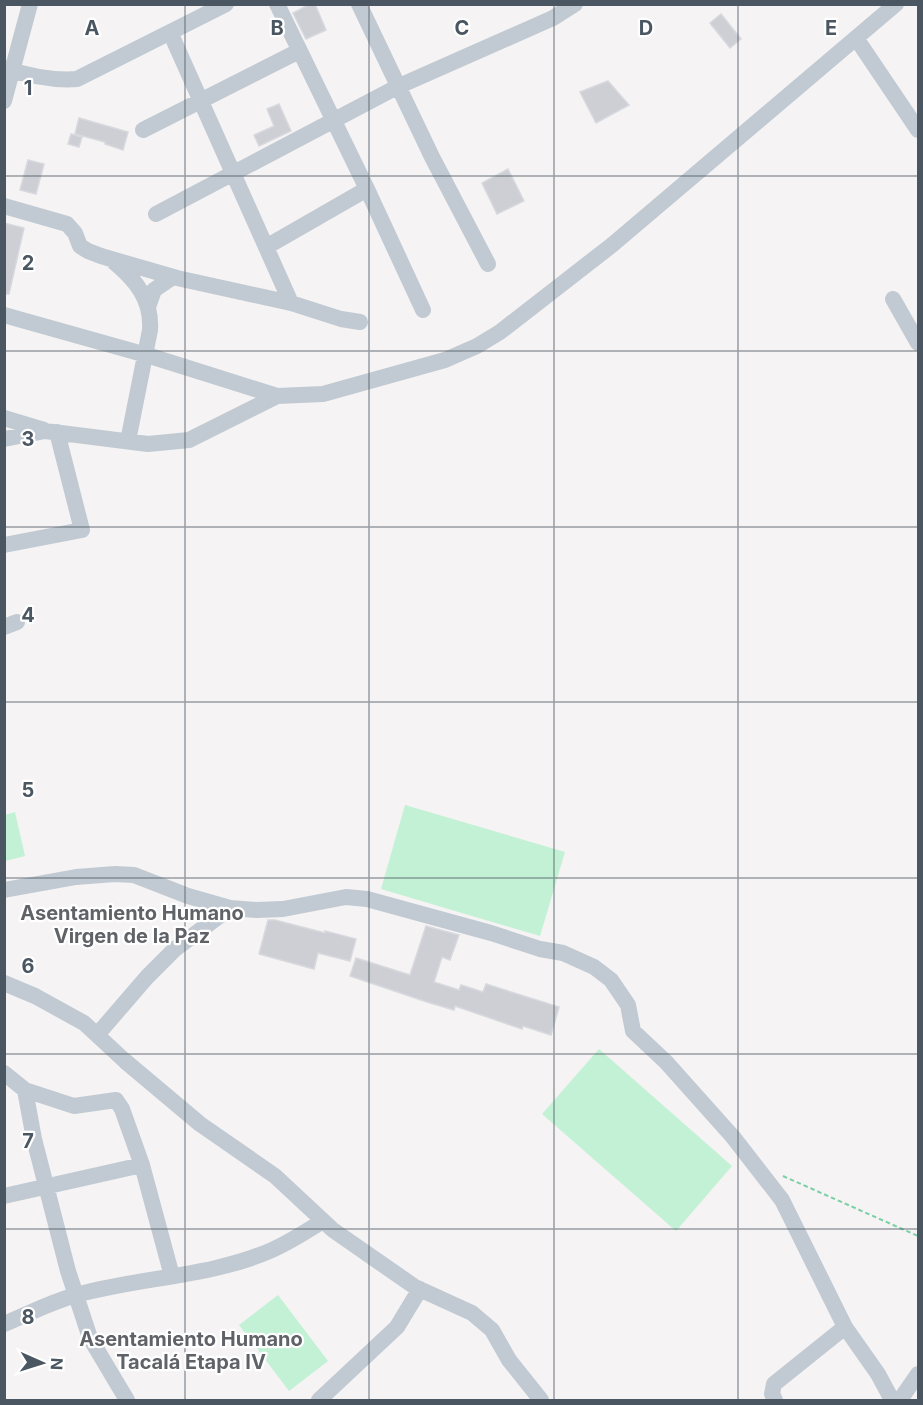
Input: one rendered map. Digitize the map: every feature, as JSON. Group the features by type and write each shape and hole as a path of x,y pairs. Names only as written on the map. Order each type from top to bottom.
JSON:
{"street":[{"path":"4,101 9,69 30,4"},
{"path":"9,69 35,77 77,79 226,4"},
{"path":"277,4 423,310"},
{"path":"359,4 397,87 488,264"},
{"path":"156,214 397,87 553,18 575,4"},
{"path":"4,315 277,396 323,394 424,368 477,346 500,332 612,245 896,4"},
{"path":"170,32 291,303"},
{"path":"856,38 918,130"},
{"path":"143,130 299,51"},
{"path":"266,248 367,189"},
{"path":"4,206 67,224 75,234 80,246 87,251 108,258 173,277 291,303 341,319 360,322"},
{"path":"108,258 128,274 141,291 151,317 128,441"},
{"path":"148,307 154,290 173,277"},
{"path":"893,299 918,343"},
{"path":"4,418 51,431 148,444 189,440 277,396"},
{"path":"4,439 51,431"},
{"path":"4,545 82,530 51,431"},
{"path":"4,890 76,877 115,874 134,875 188,896 230,908 283,909 346,897 368,899 491,933 540,950 563,954 594,967 611,980 628,1005 633,1031 666,1062 734,1137 782,1200 845,1327 878,1374 892,1401"},
{"path":"97,1035 147,977 176,949 230,908"},
{"path":"4,984 35,996 84,1023 200,1124 275,1176 333,1230 420,1290 472,1313 492,1330 509,1360 541,1401"},
{"path":"4,1073 25,1090 74,1106 116,1100 122,1109 141,1165 172,1276"},
{"path":"25,1090 46,1187 90,1338 127,1401"},
{"path":"4,1196 141,1165"},
{"path":"4,1324 35,1309 76,1295 229,1264 270,1251 324,1221"},
{"path":"320,1401 397,1327 420,1290"},
{"path":"775,1401 772,1394 774,1384 845,1327"},
{"path":"900,1401 918,1374"}],"path":[{"path":"777,1173 918,1236"}],"green space":[{"path":"405,805 565,852 540,936 381,889"},
{"path":"15,812 25,856 5,861 5,815"},
{"path":"599,1049 732,1166 676,1231 542,1114"},
{"path":"278,1295 328,1361 289,1391 239,1325"}],"building":[{"path":"310,4 315,4 326,30 306,39 293,13"},
{"path":"721,14 741,39 730,48 710,23"},
{"path":"608,81 629,105 596,123 580,92"},
{"path":"279,104 291,131 259,146 254,135 274,126 267,109"},
{"path":"79,118 128,132 123,150 105,144 105,142 75,134"},
{"path":"71,134 82,137 79,147 68,144"},
{"path":"28,160 44,164 36,194 20,190"},
{"path":"508,169 524,201 497,214 482,183"},
{"path":"4,223 24,228 9,294 4,294"},
{"path":"268,920 356,939 350,961 318,953 314,969 259,954"},
{"path":"426,926 459,935 450,960 442,957 434,982 459,990 461,985 483,992 486,984 559,1007 551,1035 523,1026 522,1029 455,1006 454,1010 350,976 356,958 410,975"}],"district":[{"name":"Asentamiento Humano Virgen de la Paz","path":"132,924"},
{"name":"Asentamiento Humano Tacalá Etapa IV","path":"191,1350"}]}
